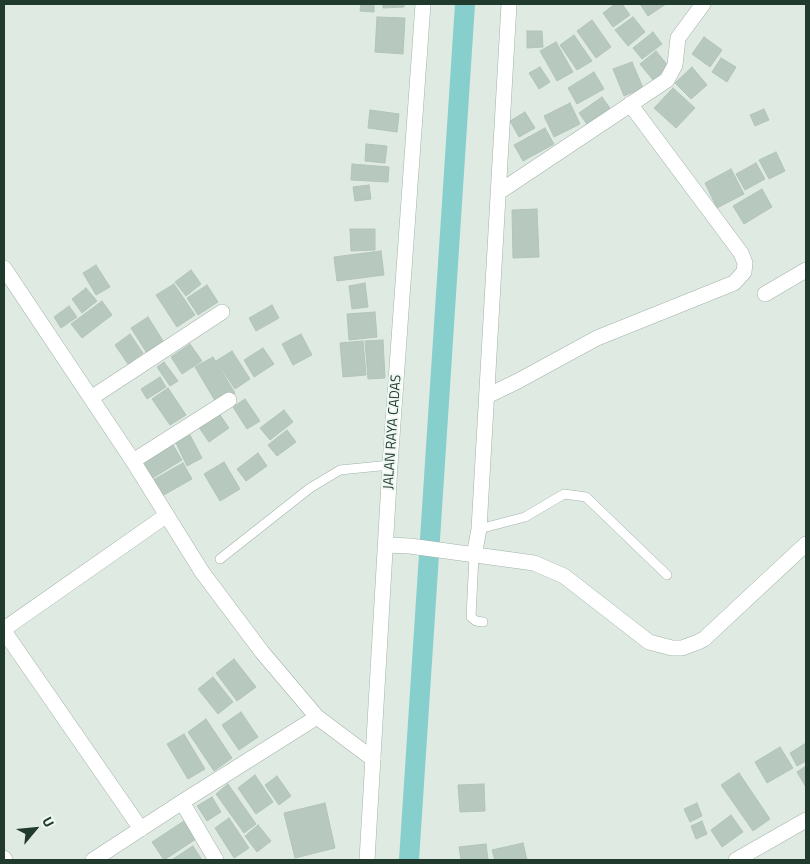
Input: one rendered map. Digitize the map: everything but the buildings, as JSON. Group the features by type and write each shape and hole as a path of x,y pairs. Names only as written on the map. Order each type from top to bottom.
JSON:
{"street":[{"name":"JALAN RAYA CADAS","path":"366,860 390,466 423,4"},
{"path":"474,556 479,529 509,4"},
{"path":"499,192 668,80 674,65 678,38 703,4"},
{"path":"486,396 518,381 597,338 734,283 744,272 745,264 741,253 630,104"},
{"path":"4,268 91,398 202,572 262,652 318,717 373,759"},
{"path":"766,294 806,270"},
{"path":"91,398 222,312"},
{"path":"132,461 229,400"},
{"path":"141,829 4,630 167,515"},
{"path":"386,545 410,546 474,556 534,562 564,576 649,642 663,647 682,648 704,639 806,544"},
{"path":"93,860 318,717"},
{"path":"182,802 216,860"},
{"path":"736,860 806,820"}],"lane":[{"path":"220,559 310,488 340,470 390,466"},
{"path":"479,529 525,518 564,494 586,497 667,575"},
{"path":"474,556 470,617 476,621 483,622"}],"waterway":[{"path":"409,860 465,4"}]}
